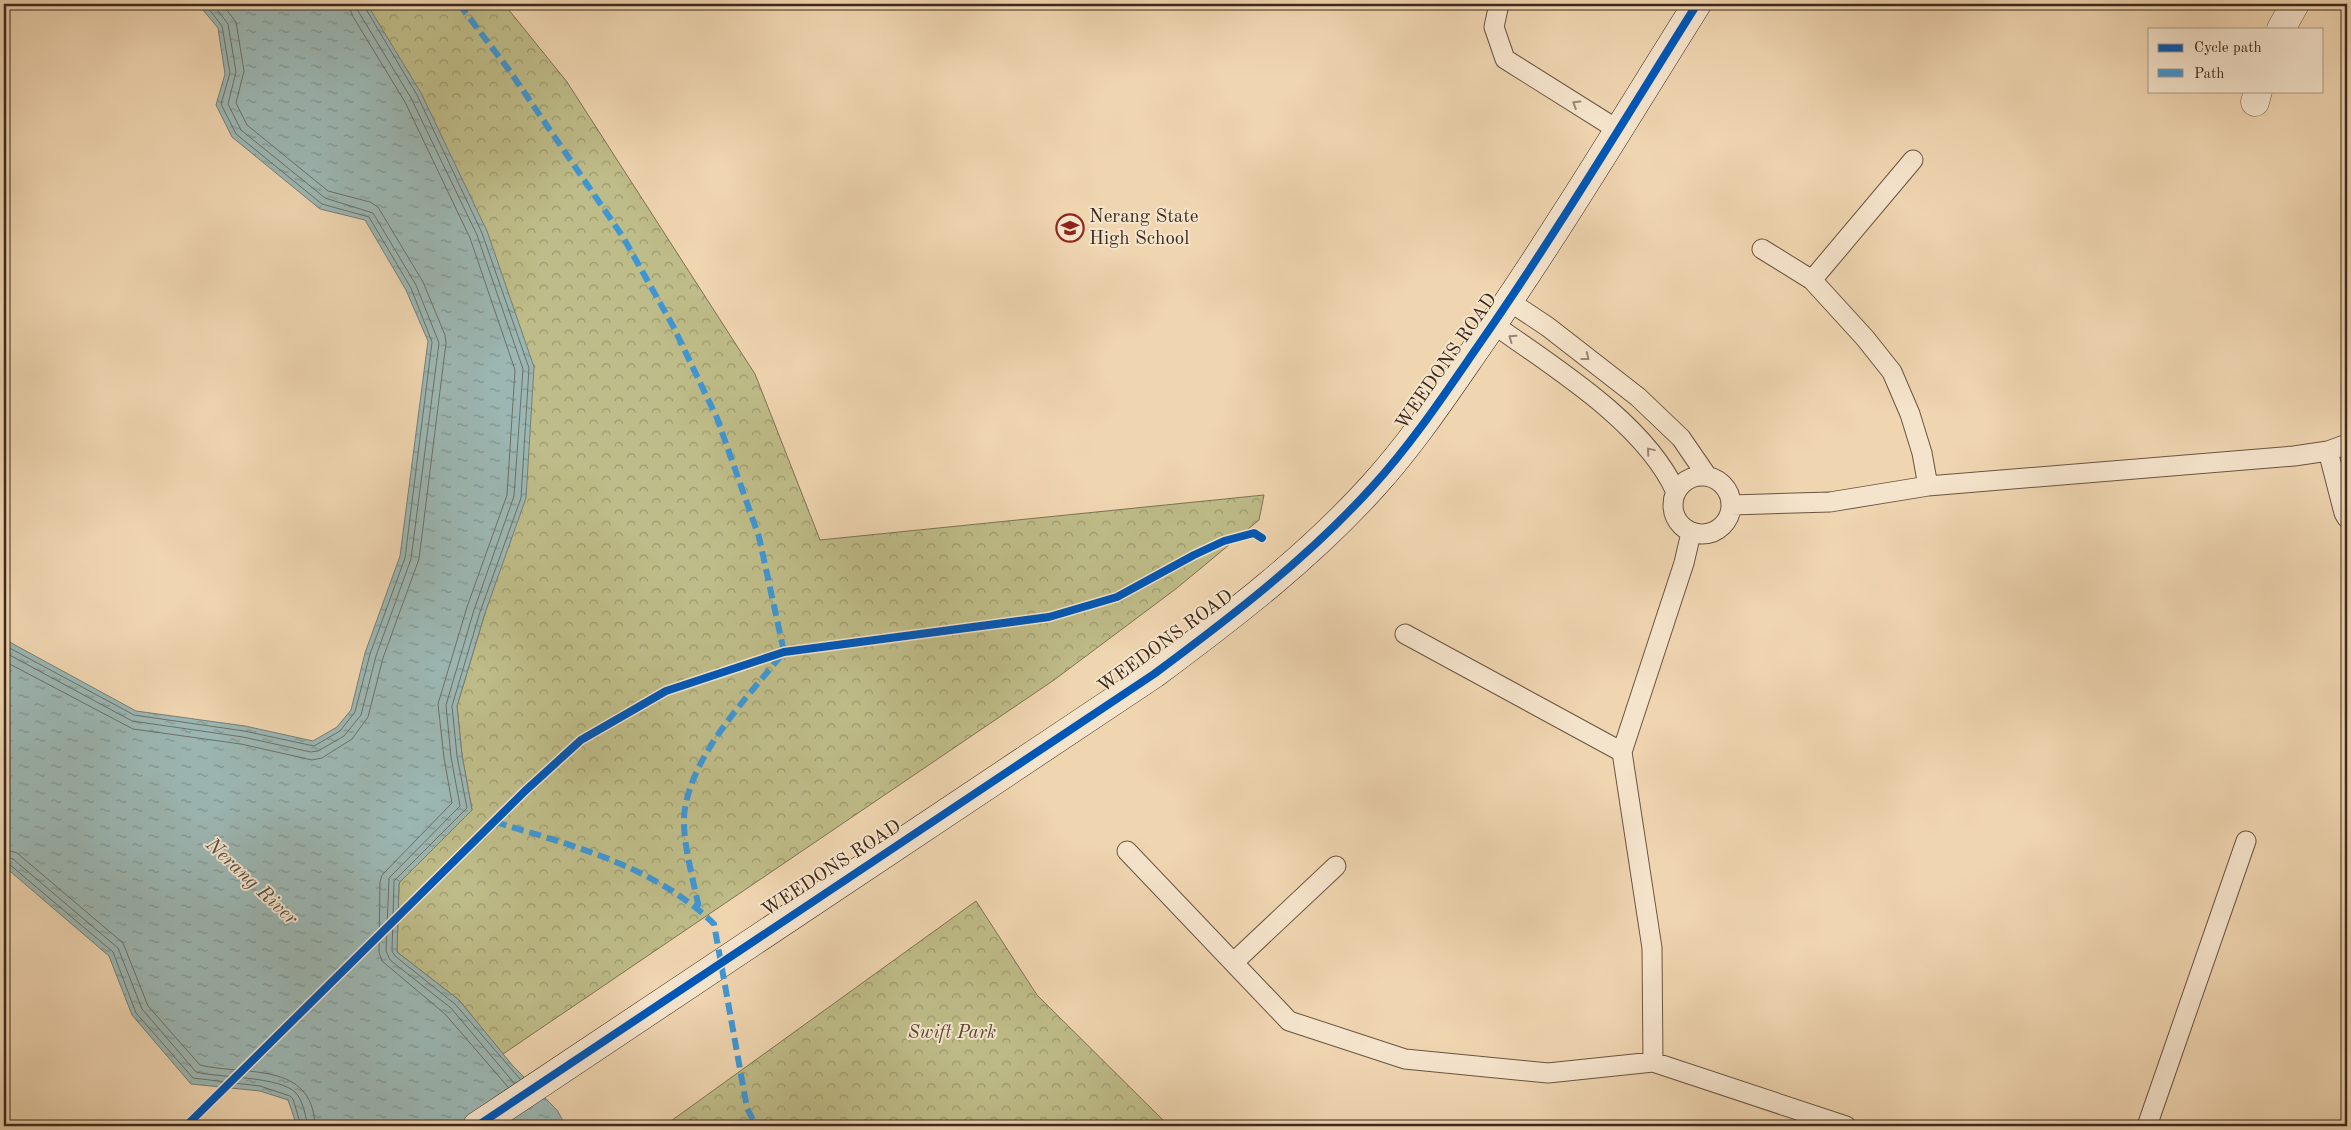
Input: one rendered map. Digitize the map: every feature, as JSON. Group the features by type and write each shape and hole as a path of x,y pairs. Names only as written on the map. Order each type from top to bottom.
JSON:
{"street":[{"name":"WEEDONS ROAD","path":"477,1126 810,902 1042,751 1154,674 1228,619 1340,520 1373,487 1417,433 1509,301 1697,4"},
{"path":"2283,28 2295,4"}],"lane":[{"path":"1499,4 1494,27 1504,59 1618,130"},
{"path":"1812,280 1913,160"},
{"path":"1762,249 1812,280 1865,338 1892,372 1910,414 1922,452 1928,486"},
{"path":"1509,301 1548,327 1638,397 1681,438 1708,476 1724,486 1730,495 1732,505 1730,514 1719,530 1710,534 1691,533 1682,528 1676,520 1672,503 1676,492 1688,479 1708,476"},
{"path":"1493,324 1565,375 1631,429 1668,473 1676,492"},
{"path":"1732,505 1830,502 1928,486 2284,457 2328,451 2347,444"},
{"path":"2328,451 2344,513 2347,518"},
{"path":"1654,1062 1652,948 1622,752 1684,563 1691,533"},
{"path":"1405,634 1622,752"},
{"path":"2147,1126 2246,841"},
{"path":"1127,851 1290,1021 1405,1059 1548,1074 1654,1062 1846,1126"},
{"path":"1234,962 1336,866"}],"green space":[{"path":"367,4 504,4 567,82 755,374 820,540 1264,495 1259,520 1177,588 1054,680 503,1054 459,1000 397,952 399,883 472,810 462,755 457,706 485,613"},
{"name":"Swift Park","path":"976,901 1037,995 1169,1126 664,1126"}],"water":[{"name":"Nerang River","path":"198,4 367,4 421,93 487,231 534,367 526,498 485,613 457,706 462,755 472,810 399,883 397,952 459,1000 513,1066 557,1110 566,1126 297,1126 288,1100 260,1091 191,1084 132,1015 109,956 4,866 4,639 136,711 245,726 313,741 337,727 351,710 365,653 400,556 428,341 406,290 365,220 320,209 232,137 216,105 225,74 218,28"}],"marked path":[{"path":"459,4 509,70 623,237 673,326 717,418 759,537 784,652 739,706 711,745 691,786 685,808 684,832 699,909"},
{"path":"495,822 582,849 639,872 691,904 714,924 747,1108 756,1126"}],"cycle path":[{"path":"477,1126 1154,674 1212,631 1296,562 1373,486 1442,398 1509,301 1697,4"},
{"path":"186,1126 525,791 581,740 666,691 784,652 1049,617 1117,597 1194,555 1224,541 1254,533 1262,538"}],"place":[{"name":"Nerang State High School","path":"1070,228"}]}
